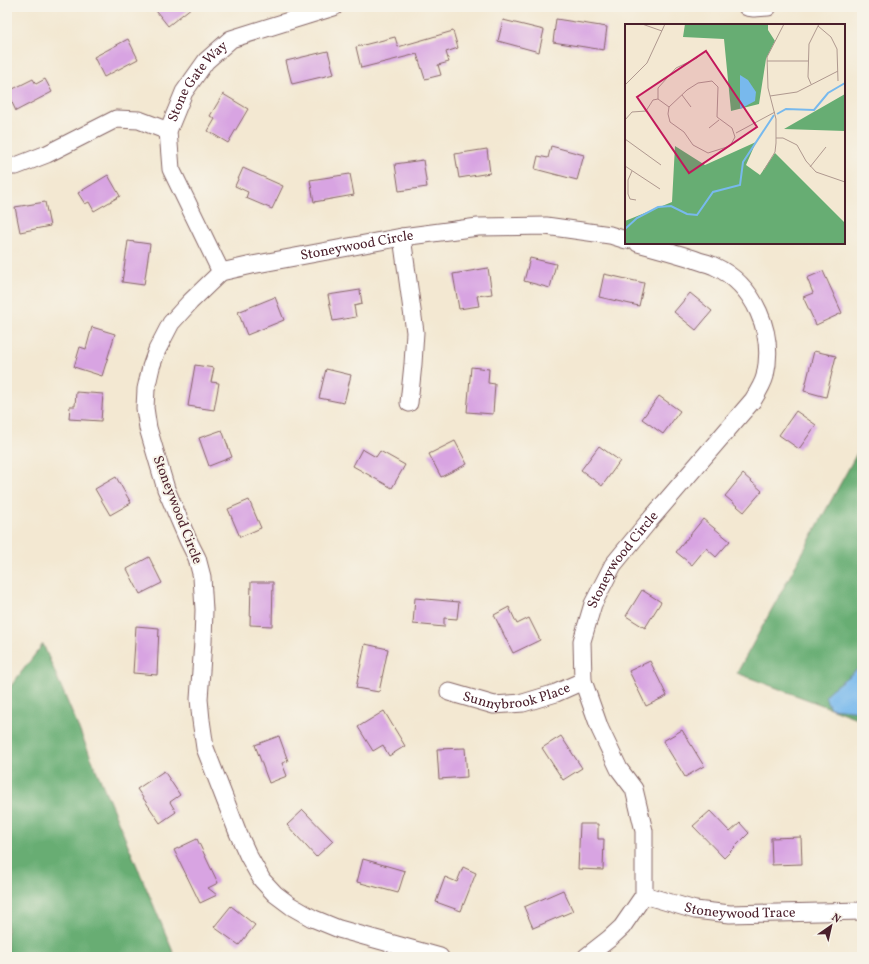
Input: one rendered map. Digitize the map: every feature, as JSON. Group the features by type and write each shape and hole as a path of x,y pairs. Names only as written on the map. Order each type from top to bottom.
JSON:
{"street":[{"name":"Stone Gate Way","path":"220,272 171,169 168,131 184,92 206,61 231,39 334,7"},
{"path":"747,7 768,7"},
{"path":"7,166 16,166 47,154 116,119 140,120 168,131"},
{"name":"Stoneywood Circle","path":"440,957 326,924 291,906 275,894 262,880 248,855 232,819 205,748 199,699 204,617 202,577 197,558 164,482 148,428 145,408 146,389 151,367 157,350 172,323 190,302 220,272 402,237 478,227 546,226 610,235 625,240"},
{"path":"402,237 415,332 408,403"},
{"name":"Stoneywood Circle","path":"641,244 714,266 733,278 746,291 763,320 768,348 765,376 761,387 753,400 613,565 592,604 582,641 583,680 600,728 619,769 634,789 644,831 644,895"},
{"name":"Sunnybrook Place","path":"449,692 494,705 523,703 556,693 583,680"},
{"path":"586,957 622,927 644,895"},
{"name":"Stoneywood Trace","path":"644,895 695,910 730,914 862,911"}],"green space":[{"path":"862,444 862,720 737,673"},
{"path":"43,644 175,957 7,957 7,691"}],"water":[{"path":"862,666 862,711 830,708 825,697 830,690"}],"building":[{"path":"153,7 192,7 168,26"},
{"path":"556,19 607,27 604,50 553,42"},
{"path":"503,20 544,30 539,52 498,41"},
{"path":"453,31 458,48 446,52 449,62 438,65 441,75 425,79 417,54 361,68 356,47 395,37 398,47"},
{"path":"128,39 138,59 104,77 94,57"},
{"path":"328,51 334,74 292,84 286,61"},
{"path":"33,79 36,84 45,79 52,92 16,111 7,92"},
{"path":"223,94 248,109 228,143 208,131 215,119 210,116"},
{"path":"551,146 584,155 577,180 535,169 538,156 548,158"},
{"path":"487,149 490,173 459,178 455,154"},
{"path":"423,160 427,187 399,191 395,164"},
{"path":"243,168 283,186 272,209 246,198 248,192 235,186"},
{"path":"350,174 354,195 314,202 310,180"},
{"path":"108,175 120,196 94,211 89,202 85,204 78,193"},
{"path":"45,202 50,226 20,232 15,207"},
{"path":"128,241 150,244 144,285 122,282"},
{"path":"530,258 556,264 550,288 524,281"},
{"path":"488,268 492,294 477,296 479,306 459,309 453,274"},
{"path":"823,271 842,313 816,325 803,297 813,293 807,278"},
{"path":"604,274 644,283 639,306 599,297"},
{"path":"360,290 362,304 354,306 356,317 333,321 328,295"},
{"path":"690,293 712,311 696,330 674,312"},
{"path":"275,297 284,320 247,335 238,312"},
{"path":"92,327 115,334 102,376 74,367 80,347 86,349"},
{"path":"814,351 836,356 826,397 804,391"},
{"path":"195,365 214,368 211,382 219,383 214,410 188,406"},
{"path":"471,367 489,369 488,383 495,384 493,414 467,412"},
{"path":"326,369 351,375 344,403 319,398"},
{"path":"76,392 103,394 101,421 69,419 70,406 75,406"},
{"path":"659,396 680,411 663,434 642,419"},
{"path":"796,411 816,425 799,449 779,435"},
{"path":"222,430 232,457 209,466 199,438"},
{"path":"455,441 467,464 441,477 429,454"},
{"path":"599,446 620,461 602,486 581,470"},
{"path":"362,449 376,457 380,451 405,465 392,488 353,466"},
{"path":"743,474 762,491 744,512 725,496"},
{"path":"116,477 131,503 110,515 95,489"},
{"path":"249,500 261,528 240,537 228,509"},
{"path":"703,519 730,541 716,557 706,548 692,565 676,552"},
{"path":"149,557 162,583 140,594 127,569"},
{"path":"251,582 273,582 272,626 250,625"},
{"path":"642,590 661,602 645,628 626,616"},
{"path":"415,598 459,602 457,619 444,618 444,627 413,624"},
{"path":"509,607 517,624 529,618 540,640 513,653 494,615"},
{"path":"136,626 159,628 157,675 133,673"},
{"path":"365,644 388,649 379,692 356,688"},
{"path":"650,661 667,696 646,706 629,671"},
{"path":"384,711 405,746 389,756 383,745 373,751 358,727"},
{"path":"682,730 704,766 685,777 663,741"},
{"path":"279,736 288,761 282,763 287,776 269,783 255,745"},
{"path":"561,736 582,768 563,780 542,748"},
{"path":"465,748 467,777 439,779 437,749"},
{"path":"164,771 180,795 170,802 176,812 160,823 137,789"},
{"path":"303,810 333,841 316,857 287,825"},
{"path":"710,811 730,832 740,823 749,833 724,858 693,826"},
{"path":"580,824 598,824 598,839 604,839 603,870 578,869"},
{"path":"801,837 802,864 772,865 771,838"},
{"path":"197,839 218,883 208,888 217,895 200,903 174,850"},
{"path":"363,859 405,871 398,893 357,882"},
{"path":"463,867 476,873 461,911 436,902 445,877 457,882"},
{"path":"563,890 573,911 533,928 524,907"},
{"path":"231,906 255,925 239,945 214,927"}]}
